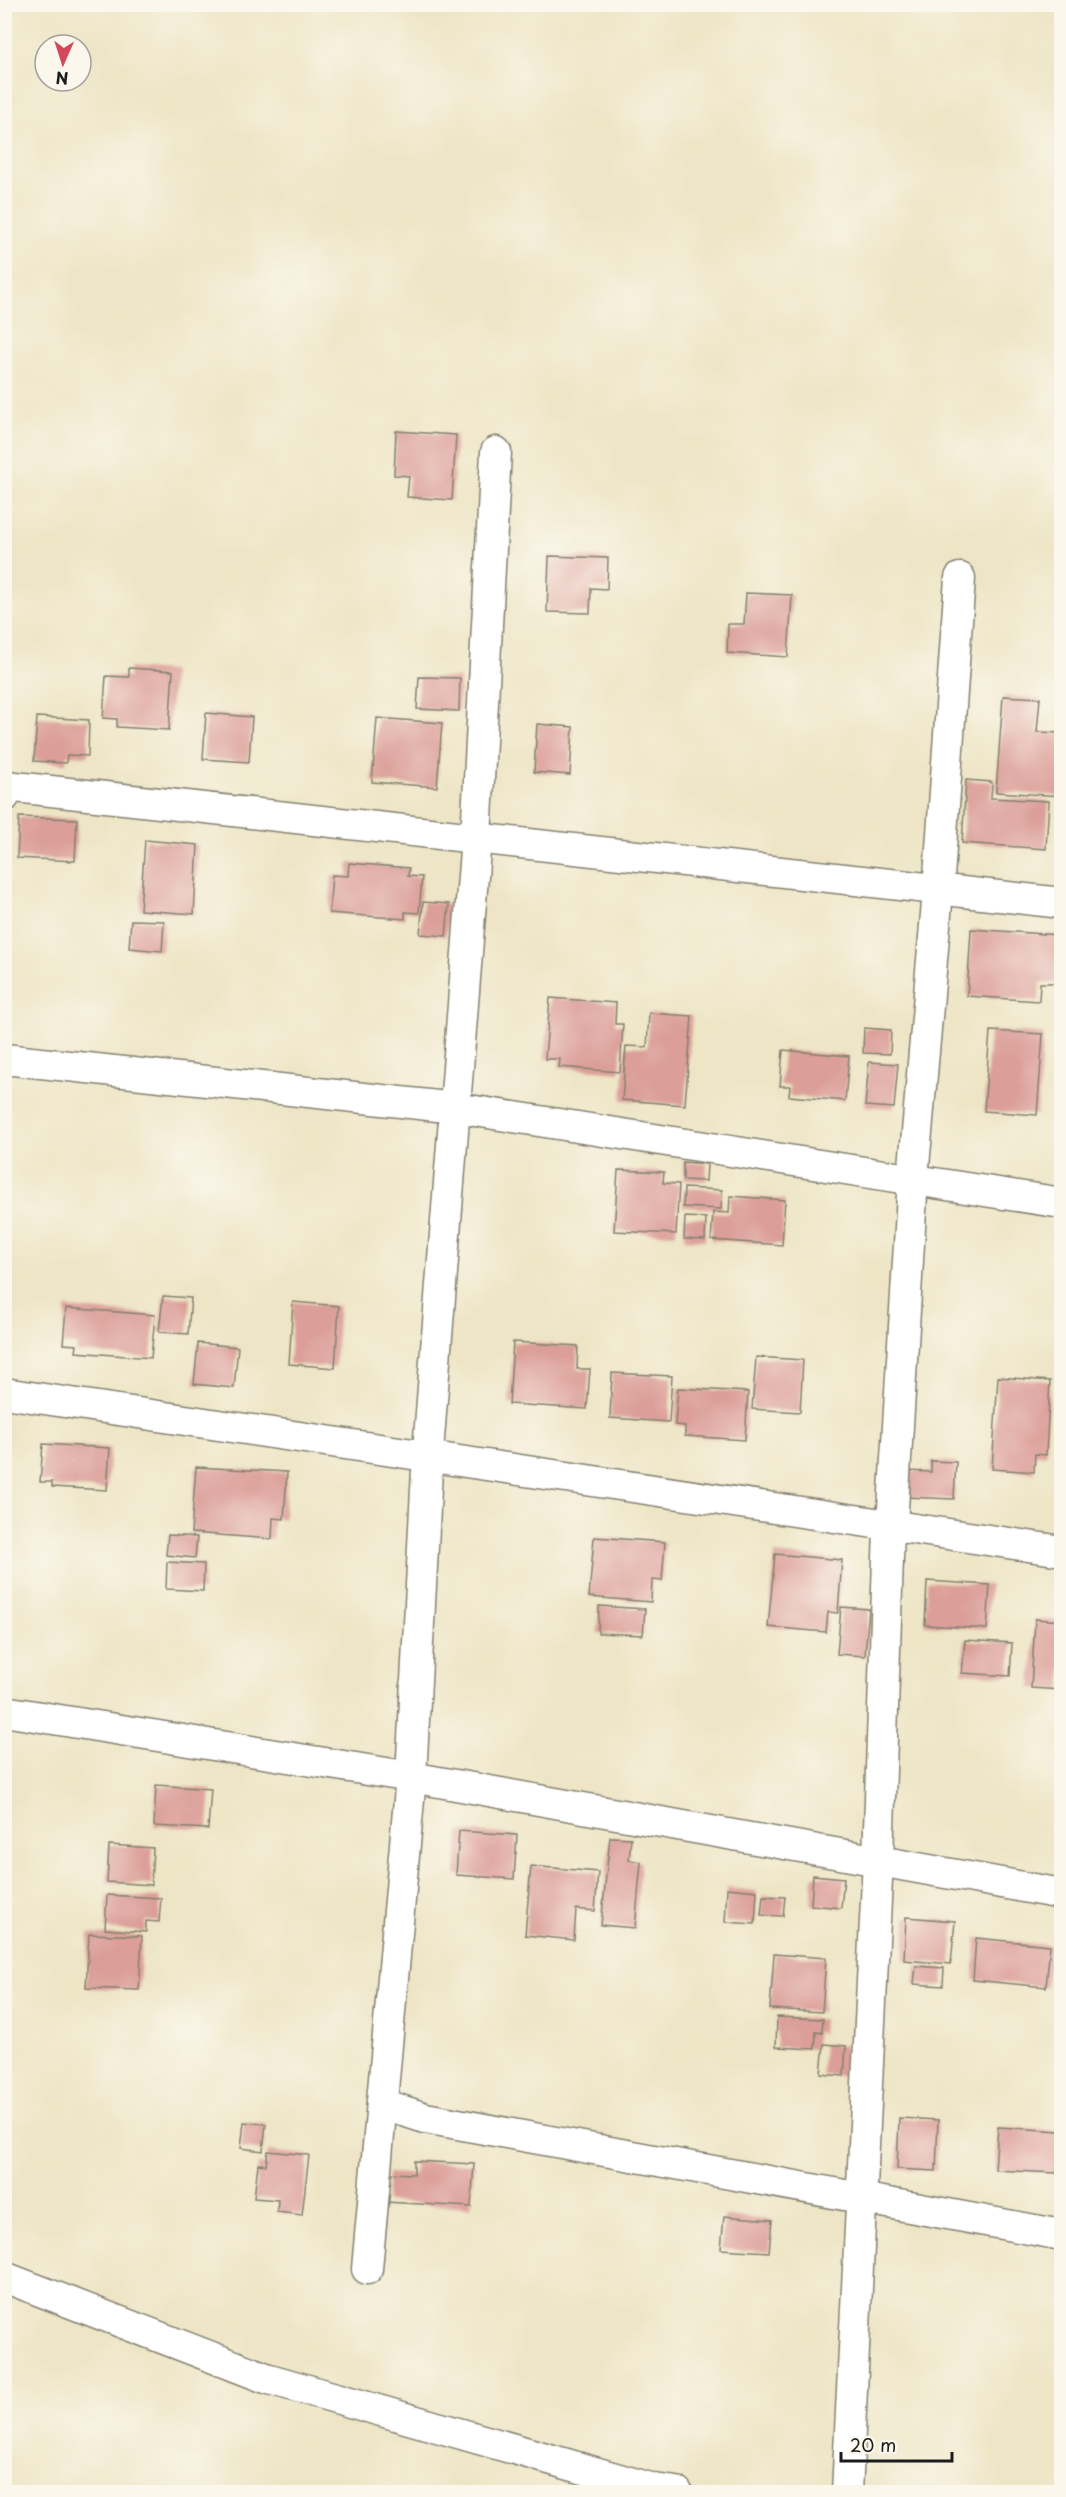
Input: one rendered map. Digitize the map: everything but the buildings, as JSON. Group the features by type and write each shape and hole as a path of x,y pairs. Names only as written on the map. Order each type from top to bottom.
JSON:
{"street":[{"path":"367,2269 411,1777 428,1456 476,838 496,452"},
{"path":"847,2493 878,1859 889,1528 892,1525 913,1178 938,891 960,578"},
{"path":"4,796 6,786 1062,903"},
{"path":"4,1059 456,1108 1062,1203"},
{"path":"4,1393 1062,1551"},
{"path":"4,1711 411,1777 878,1859 1062,1894"},
{"path":"382,2104 425,2118 1062,2235"},
{"path":"4,2277 266,2378 654,2489 676,2493"}]}
